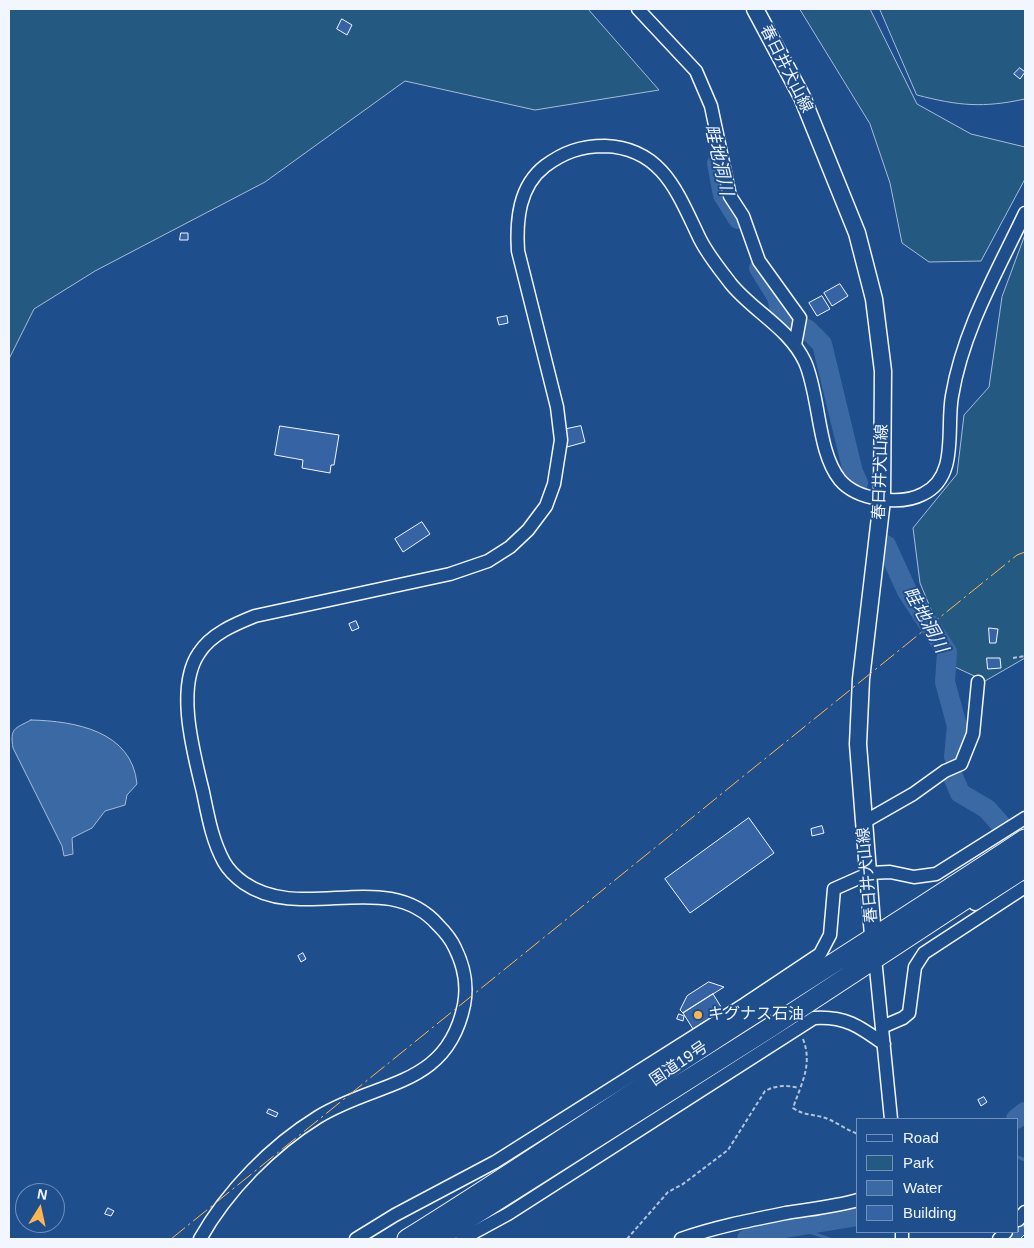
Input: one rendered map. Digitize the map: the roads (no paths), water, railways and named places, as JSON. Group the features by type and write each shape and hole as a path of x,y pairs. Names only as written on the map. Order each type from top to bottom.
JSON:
{"highway":[{"name":"国道19号","path":"436,1239 668,1093 874,949 1025,839"},
{"name":"国道19号","path":"407,1239 544,1153 765,1007 874,949 1025,860"}],"main road":[{"name":"春日井犬山線","path":"755,9 802,97 857,233 874,299 883,371 882,500 862,679 858,735 864,822 870,873 874,949"}],"street":[{"path":"638,9 696,71 711,106 730,196 743,216 759,261 800,318 795,345"},
{"path":"200,1239 209,1224 260,1162 286,1138 319,1116 351,1100 416,1075 434,1064 450,1044 460,1022 465,1003 466,982 461,960 452,940 433,919 414,906 388,898 366,896 317,901 286,900 258,890 244,882 225,864 213,838 190,734 188,695 190,674 198,654 230,626 255,616 450,574 488,562 510,547 528,530 546,506 554,484 561,440 557,407 518,251 516,230 518,211 525,191 540,170 559,156 576,148 610,146 634,152 654,163 669,179 684,203 710,257 738,292 777,325 795,345 805,363 830,466 842,482 861,493 882,500 905,500 922,495 935,486 944,471 949,451 950,407 966,338 1025,213"},
{"path":"864,822 913,794 945,771 961,764 973,734 978,682"},
{"path":"356,1239 495,1162 745,1004 820,954 830,935 834,889 870,873 890,872 914,877 936,874 1025,818"},
{"path":"968,908 1025,872"},
{"path":"882,1027 903,1018 909,1013 915,967 924,953 1025,887"},
{"path":"874,949 891,1118"},
{"path":"462,1239 508,1214 814,1018 832,1017 848,1021 884,1044"},
{"path":"681,1239 720,1228 856,1200"}],"water":[{"path":"31,720 65,723 99,732 125,752 133,766 137,784 127,795 125,805 105,811 92,828 72,838 73,854 64,856 62,846 13,748 12,736 14,730"}],"waterway":[{"name":"畦地洞川","path":"717,163 723,195 738,219"},
{"name":"畦地洞川","path":"759,268 777,297 780,311 790,318"},
{"name":"畦地洞川","path":"807,329 822,344 853,472 858,483"},
{"name":"畦地洞川","path":"886,545 907,591 947,652 945,682 957,726 954,757"},
{"name":"畦地洞川","path":"952,774 960,793 987,809 1003,827"},
{"path":"1017,1118 1025,1112"},
{"path":"1019,1157 1025,1160"},
{"path":"747,1239 767,1231 856,1216"},
{"path":"791,1226 830,1239"}],"place":[{"name":"キグナス石油","path":"698,1015"}]}
